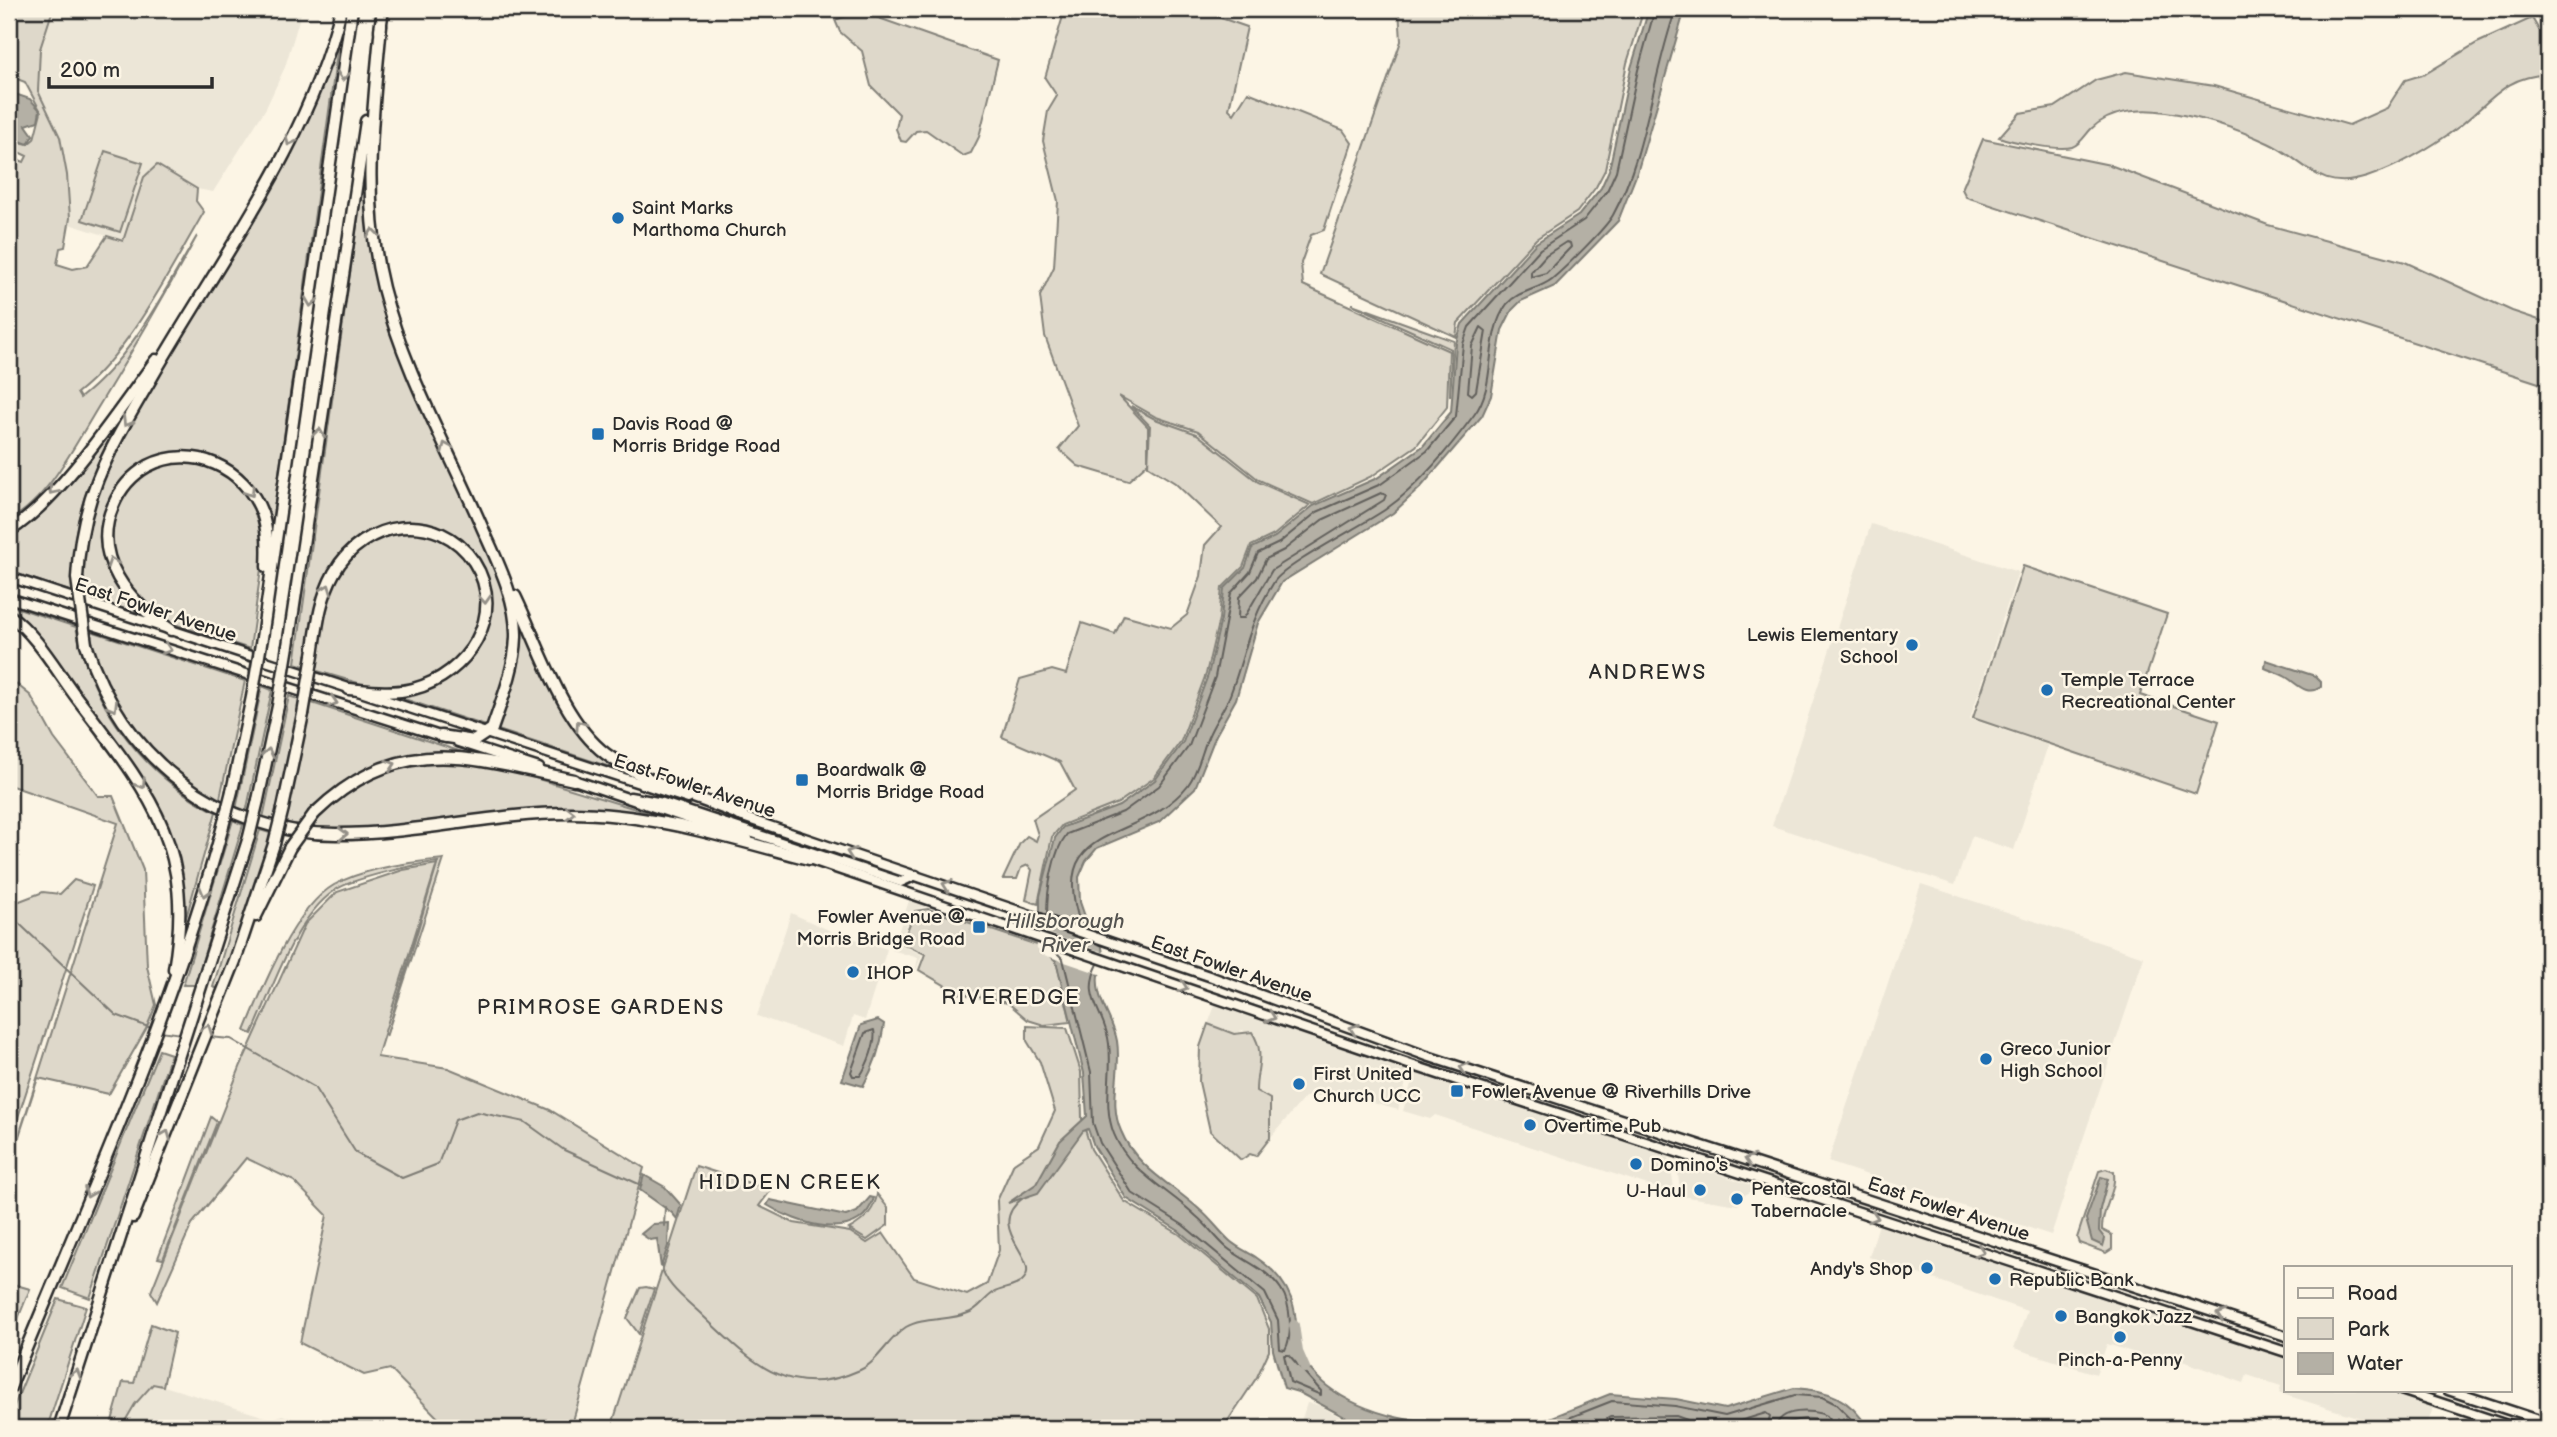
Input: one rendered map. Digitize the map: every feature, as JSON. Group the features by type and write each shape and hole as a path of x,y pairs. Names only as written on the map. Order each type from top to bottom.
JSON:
{"highway":[{"path":"341,9 322,71 293,137 96,478 82,527 77,578 86,644 97,675 115,711 160,767 202,797 262,824 295,831 339,834 535,814 591,813 671,824 809,859"},
{"path":"9,1390 167,1002 203,901 232,791 262,635 352,9"},
{"path":"59,1428 203,983 258,800 288,646 383,9"},
{"path":"381,25 369,169 372,226 379,271 406,358 496,559 564,700 583,732 604,753 624,765 743,816"},
{"path":"9,531 47,498 105,429 185,320"},
{"path":"172,630 144,610 127,592 110,559 106,534 115,501 129,480 157,462 181,457 209,461 233,473 248,489 261,512 268,547 262,635"},
{"path":"235,961 274,844 283,808 328,584 342,560 360,542 385,529 410,526 438,532 461,547 478,570 486,598 483,626 470,653 448,673 420,687 386,692 349,689"},
{"path":"441,736 474,741 487,734 492,729 505,691 516,636 513,608 496,559"},
{"path":"9,615 32,639 132,770 161,820 174,861 179,898 180,925 173,981"},
{"path":"103,1289 235,961 290,847 314,814 354,781 390,765 422,758 473,758 574,780"}],"main road":[{"name":"East Fowler Avenue","path":"9,577 743,816 1105,940 1427,1056 2284,1335"},
{"name":"East Fowler Avenue","path":"9,598 574,780 1110,964 2284,1351"},
{"path":"624,797 640,796 663,803 900,882 916,875"},
{"path":"2407,1392 2516,1428"},
{"path":"2454,1392 2548,1423"}],"shaded area":[{"path":"53,9 302,10 285,67 266,108 213,192 197,189 157,165 144,177 123,241 69,224 67,175 60,137 38,91 40,49"},
{"name":"Lewis Elementary School","path":"1871,524 2018,572 1970,719 2048,745 2014,850 1972,836 1955,885 1772,826"},
{"name":"Greco Junior High School","path":"1921,884 2144,957 2051,1235 1828,1162"},
{"path":"910,898 941,909 928,906 915,909 909,918 900,944 922,955 915,972 918,958 892,950"},
{"path":"791,913 833,932 887,949 865,1020 853,1016 844,1046 757,1016"},
{"path":"1216,1003 1410,1069 1398,1110 1341,1094 1305,1097 1270,1138 1270,1099 1256,1091 1259,1074 1243,1030 1234,1034 1208,1024"},
{"path":"1415,1071 1669,1157 1675,1194 1435,1115 1430,1119 1403,1111"},
{"path":"1676,1160 1754,1186 1738,1205 1681,1196"},
{"path":"1879,1224 2284,1356 2284,1392 2393,1392 2434,1405 2426,1428 2393,1428 2279,1393 2281,1386 2247,1375 2244,1383 2171,1357 2169,1364 2107,1344 2096,1374 2014,1348 2027,1311 1869,1257"},
{"path":"154,1383 272,1419 282,1415 326,1428 121,1428 135,1404"},
{"path":"1307,1403 1319,1405 1359,1428 1299,1428"}],"green space":[{"path":"9,9 53,9 40,49 38,91 60,137 67,175 70,218 65,247 60,248 57,264 73,269 87,266 107,236 123,241 144,177 157,165 197,189 196,201 204,212 131,333 96,376 77,393 80,398 98,382 131,344 197,236 61,469 36,499 9,520 9,156 24,162 27,156 12,149 9,140 28,144 34,139 41,112 25,82 12,77 9,80"},
{"path":"1065,9 1195,9 1247,27 1229,109 1234,114 1248,92 1343,130 1352,143 1324,230 1311,235 1301,263 1303,285 1449,351 1447,407 1416,446 1372,476 1313,504 1259,480 1198,431 1156,417 1119,396 1148,427 1148,463 1128,481 1078,466 1059,449 1078,426 1045,336 1040,296 1054,267 1058,201 1043,141 1048,111 1057,96 1045,78"},
{"path":"1399,9 1644,9 1627,63 1605,170 1596,187 1577,212 1536,239 1458,323 1456,337 1320,274 1401,41"},
{"path":"852,14 876,17 998,60 979,137 971,153 963,156 926,130 916,131 906,142 901,141 896,129 899,114 871,86 862,51 840,32 835,20"},
{"path":"2532,18 2539,30 2548,35 2548,75 2521,79 2510,84 2460,126 2427,148 2379,172 2350,181 2324,178 2281,150 2231,128 2157,111 2127,112 2107,118 2091,129 2075,146 2066,148 1999,137 2020,113 2055,107 2096,80 2126,72 2214,86 2349,125 2387,108 2405,80 2425,74 2477,43"},
{"path":"338,46 271,531 268,531 266,518 228,467 166,457 117,491 106,552 143,612 139,614 83,595 86,535 96,497 111,460 302,132"},
{"path":"1983,139 2110,165 2268,225 2405,262 2512,311 2548,323 2548,386 1966,197 1962,189"},
{"path":"105,151 143,163 120,232 82,220"},
{"path":"364,174 373,261 401,357 510,605 513,653 489,727 395,696 455,672 478,646 488,593 454,539 390,526 335,566 307,667 295,663"},
{"path":"1352,304 1454,341 1450,396 1451,349"},
{"path":"128,404 94,472 79,516 72,565 72,592 9,571 9,533"},
{"path":"1131,406 1155,419 1197,434 1258,482 1310,505 1274,535 1251,546 1243,567 1222,588 1219,619 1206,674 1181,741 1154,778 1118,803 1062,825 1052,837 1038,904 1026,900 1032,870 1028,865 1021,868 1017,879 1003,879 1020,843 1027,836 1036,841 1038,835 1033,819 1075,790 1060,762 1002,737 1020,679 1052,670 1066,674 1082,623 1115,634 1124,615 1171,628 1187,615 1201,576 1205,545 1221,527 1175,483 1148,466 1150,426"},
{"path":"172,460 201,461 236,479 256,507 265,540 250,649 165,621 143,607 115,567 109,538 115,506 141,473"},
{"path":"424,531 449,541 467,558 482,588 483,617 464,657 419,685 382,690 314,670 331,589 351,555 366,542 386,532"},
{"path":"2023,566 2167,614 2140,695 2219,721 2196,794 1973,718"},
{"path":"9,605 76,627 94,684 125,736 144,759 166,779 216,812 182,932 161,813 9,612"},
{"path":"520,613 574,720 605,756 625,772 498,730"},
{"path":"88,630 245,681 219,803 173,773 143,743 109,690"},
{"path":"9,678 31,696 54,738 98,796 113,796 143,870 147,966 156,1005 146,1029 109,1094 38,1078 9,1167 118,823 9,785"},
{"path":"262,686 272,690 246,813 236,809"},
{"path":"289,696 301,700 277,821 263,818"},
{"path":"309,702 462,754 416,757 372,770 333,794 300,826 284,824"},
{"path":"436,760 496,766 652,814 652,817 566,809 349,829 306,829 333,802 365,782 399,769"},
{"path":"233,820 243,825 195,985 183,985"},
{"path":"260,830 273,834 253,901 219,989 213,987"},
{"path":"444,859 386,1037 438,862 354,881 334,891 307,919 286,956 252,1034 245,1031 281,951 319,896 334,885 359,874 402,864"},
{"path":"437,864 377,1057 448,1068 550,1110 644,1168 571,1428 448,1428 390,1369 364,1375 300,1343 327,1215 294,1181 246,1158 192,1224 157,1302 151,1292 241,1065 305,924 337,892 403,870"},
{"path":"74,880 93,886 9,1145 9,894 17,902 43,892 60,894"},
{"path":"928,909 1040,946 1056,961 1071,1022 1044,1025 1028,1020 1008,1003 958,993 919,970 925,954 902,943 915,911"},
{"path":"1208,1024 1234,1034 1252,1032 1259,1047 1256,1091 1270,1099 1270,1138 1256,1156 1250,1154 1241,1160 1210,1131 1199,1082 1200,1047"},
{"path":"1027,1026 1067,1028 1081,1072 1082,1119 1091,1149 1124,1201 1179,1234 1257,1299 1269,1329 1269,1351 1257,1377 1225,1425 1215,1428 611,1428 696,1166 771,1190 759,1206 794,1223 850,1232 867,1243 883,1233 914,1278 967,1295 987,1284 999,1250 997,1201 1014,1163 1039,1146 1055,1111 1040,1062 1027,1041"},
{"path":"159,1050 171,1054 90,1298 62,1288"},
{"path":"211,1117 217,1122 163,1259 158,1258"},
{"path":"2106,1169 2114,1172 2114,1179 2102,1222 2102,1230 2112,1235 2112,1249 2106,1253 2079,1243 2077,1238 2099,1171"},
{"path":"877,1194 888,1208 888,1225 867,1240 849,1229 868,1214"},
{"path":"9,1283 30,1289 9,1341"},
{"path":"640,1288 654,1289 639,1334 627,1318"},
{"path":"58,1299 86,1307 47,1428 9,1428 9,1418"},
{"path":"151,1324 175,1333 163,1386 153,1384 135,1404 121,1428 110,1428 123,1382 134,1383"}],"water":[{"name":"Hillsborough River","path":"1649,9 1685,9 1637,173 1618,221 1555,286 1521,301 1512,310 1502,330 1491,396 1482,416 1421,487 1393,513 1282,582 1258,623 1236,699 1216,735 1195,788 1159,822 1097,848 1086,861 1079,877 1080,902 1088,925 1100,937 1106,969 1098,975 1099,993 1117,1041 1117,1120 1128,1144 1145,1166 1204,1214 1230,1241 1269,1267 1278,1277 1291,1298 1294,1310 1294,1350 1327,1386 1360,1406 1398,1418 1474,1428 1365,1428 1298,1392 1284,1388 1273,1350 1271,1322 1259,1298 1179,1231 1126,1198 1094,1146 1088,1129 1083,1131 1038,1193 1008,1203 1036,1184 1060,1141 1087,1116 1084,1073 1056,961 1040,946 1040,896 1055,838 1063,827 1119,806 1155,780 1183,742 1208,675 1221,619 1224,589 1245,568 1252,548 1275,537 1313,506 1377,478 1423,446 1451,412 1456,343 1462,324 1536,243 1579,215 1601,188 1609,170 1631,68"},
{"path":"9,92 30,99 40,110 38,121 26,125 33,135 28,144 9,137"},
{"path":"2266,660 2315,676 2321,682 2321,687 2306,690 2265,668"},
{"path":"878,1020 884,1024 881,1040 874,1064 863,1086 842,1080 861,1025"},
{"path":"644,1175 665,1187 681,1205 677,1219 640,1190"},
{"path":"2101,1177 2108,1179 2100,1209 2099,1231 2105,1239 2103,1246 2092,1241 2086,1219"},
{"path":"870,1197 874,1198 866,1213 855,1222 841,1226 810,1224 767,1205 770,1200 846,1216 857,1212"},
{"path":"669,1223 668,1246 661,1267 657,1239 650,1240 641,1234 653,1224"},
{"path":"1794,1388 1837,1397 1861,1417 1868,1428 1830,1428 1814,1419 1805,1419 1760,1428 1701,1428 1625,1422 1600,1428 1525,1428 1610,1394 1676,1399 1725,1409"}],"pier":[{"path":"1036,929 1106,953 1109,970 1103,975 1044,955 1037,948"}],"waterway":[{"path":"9,914 116,1015 151,1028"},
{"path":"160,1031 182,1034"},
{"path":"208,1037 231,1039 314,1087 356,1153 402,1178 438,1164 455,1120 477,1112 525,1122 564,1150 641,1185"},
{"path":"662,1263 666,1278 677,1292 755,1362 792,1379 812,1382 835,1379 866,1366 906,1327 968,1313 993,1293 1022,1281 1027,1273 1026,1264 1010,1232 1008,1221 1012,1210 1023,1198"},
{"path":"664,1226 665,1207"},
{"name":"Hillsborough River","path":"1294,1325 1298,1352 1305,1368"}],"place":[{"name":"Saint Marks Marthoma Church","path":"618,218"},
{"name":"Davis Road @ Morris Bridge Road","path":"598,434"},
{"name":"Lewis Elementary School","path":"1912,645"},
{"name":"Temple Terrace Recreational Center","path":"2047,690"},
{"name":"Boardwalk @ Morris Bridge Road","path":"802,780"},
{"name":"Fowler Avenue @ Morris Bridge Road","path":"979,927"},
{"name":"IHOP","path":"853,972"},
{"name":"Greco Junior High School","path":"1986,1059"},
{"name":"First United Church UCC","path":"1299,1084"},
{"name":"Fowler Avenue @ Riverhills Drive","path":"1457,1091"},
{"name":"Overtime Pub","path":"1530,1125"},
{"name":"Domino's","path":"1636,1164"},
{"name":"U-Haul","path":"1700,1190"},
{"name":"Pentecostal Tabernacle","path":"1737,1199"},
{"name":"Andy's Shop","path":"1927,1268"},
{"name":"Republic Bank","path":"1995,1279"},
{"name":"Bangkok Jazz","path":"2061,1316"},
{"name":"Pinch-a-Penny","path":"2120,1337"}],"district":[{"name":"ANDREWS","path":"1648,672"},
{"name":"RIVEREDGE","path":"1011,997"},
{"name":"PRIMROSE GARDENS","path":"601,1007"},
{"name":"HIDDEN CREEK","path":"790,1182"}]}
